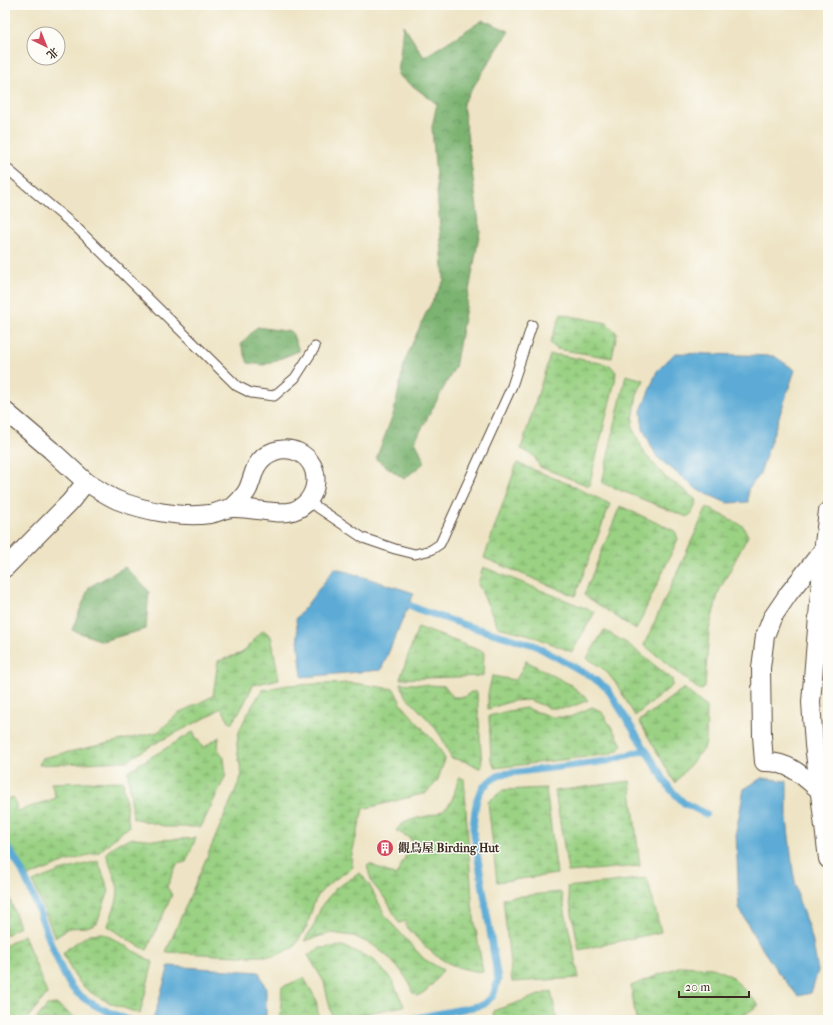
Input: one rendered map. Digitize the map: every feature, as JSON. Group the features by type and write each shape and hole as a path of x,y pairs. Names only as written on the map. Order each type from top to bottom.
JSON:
{"street":[{"path":"5,411 86,482 117,500 142,508 191,515 211,514 232,508 286,512 301,507 308,501 313,493 316,484 312,466 307,459 292,450 284,449 266,455 260,461 247,490 232,508"},
{"path":"5,568 70,502 86,482"},
{"path":"828,511 823,550 811,702 814,745 828,859"},
{"path":"819,790 795,769 775,762 764,762 761,668 765,636 772,618 789,593 823,550"}],"lane":[{"path":"5,168 77,228 237,386 251,393 274,396 295,378 315,347"},
{"path":"308,501 363,538 395,549 415,554 431,550 440,544 512,386 532,325"}],"green space":[{"path":"483,20 509,31 463,103 480,231 455,367 415,441 425,462 404,479 376,459 394,412 405,360 426,313 444,280 432,127 437,104 398,75 403,25 424,57"},
{"path":"561,314 607,323 617,333 612,358 557,349 550,343"},
{"path":"257,327 292,332 299,351 264,365 248,363 241,344"},
{"path":"550,355 559,355 610,365 616,372 589,486 540,467 534,456 521,449"},
{"path":"626,375 644,380 637,394 632,427 645,454 666,478 679,486 697,501 692,513 687,517 602,483"},
{"path":"517,463 571,485 610,504 575,596 484,558"},
{"path":"620,506 675,531 678,539 636,630 584,595"},
{"path":"707,507 743,526 748,536 719,591 709,630 705,686 702,690 698,689 644,645"},
{"path":"125,567 149,591 146,629 102,641 72,630 89,587"},
{"path":"483,567 595,612 572,652 530,635 498,627 478,584"},
{"path":"828,622 828,752 822,697"},
{"path":"418,627 484,652 483,676 400,679"},
{"path":"263,630 271,636 279,679 253,685 243,706 231,724 221,708 209,716 154,744 127,761 39,765 42,758 158,732 179,713 213,696 218,661 242,653"},
{"path":"604,630 628,644 672,679 673,685 635,716 617,685 605,670 587,658"},
{"path":"526,661 571,685 588,700 569,708 549,708 529,700 512,701 488,709 488,694 492,676 515,680"},
{"path":"353,683 394,689 402,705 437,745 445,759 437,782 426,793 363,809 351,858 353,867 330,883 319,894 314,903 307,926 294,947 275,956 237,956 166,952 242,775 237,744 238,737 246,716 262,690 288,685"},
{"path":"401,683 445,686 453,697 464,697 471,692 477,692 482,767 479,768 468,762 451,758 442,738 433,725 404,694"},
{"path":"684,688 707,708 706,742 704,748 675,783 639,721"},
{"path":"592,707 601,711 617,736 622,745 618,750 610,754 495,768 491,759 489,716 525,708 553,717 570,717"},
{"path":"193,732 203,748 219,737 218,749 224,758 226,775 201,827 168,827 133,818 128,771"},
{"path":"459,777 464,779 471,899 483,972 458,967 439,958 422,944 405,925 406,921 399,923 387,901 372,883 367,866 370,864 396,876 412,843 410,838 396,831 401,825 407,822 436,814 448,806"},
{"path":"123,781 129,827 99,852 66,862 27,877 14,853 5,842 5,800 13,797 18,811 56,798 51,783"},
{"path":"630,781 640,866 568,872 555,791"},
{"path":"546,788 557,874 497,882 488,802 503,790"},
{"path":"134,838 159,840 196,838 186,862 177,864 167,887 172,895 147,950 108,926 117,900 118,888 106,853 118,843"},
{"path":"98,861 109,891 97,923 87,927 68,928 55,938 33,882 60,871"},
{"path":"360,873 370,886 386,917 424,959 443,970 429,988 417,996 412,992 410,984 402,972 387,956 373,945 353,936 331,933 304,941 313,927 322,905 336,888"},
{"path":"647,878 661,932 579,950 567,887"},
{"path":"5,887 20,926 5,936"},
{"path":"561,892 579,978 512,982 503,898"},
{"path":"103,933 153,962 140,1014 104,1000 87,990 74,975 63,953 90,934"},
{"path":"24,935 47,994 26,1020 5,1020 5,946"},
{"path":"343,946 374,960 392,980 404,1006 333,1020 324,982 308,955 320,948"},
{"path":"681,966 713,968 731,976 759,1005 737,1020 636,1020 631,986"},
{"path":"304,978 316,999 319,1020 280,1020 282,987"},
{"path":"551,991 557,1020 494,1020 493,1011"},
{"path":"56,1004 74,1017 81,1020 35,1020 48,1005"}],"water":[{"path":"675,353 774,356 795,370 759,476 748,489 748,502 727,503 698,490 657,457 643,429 641,411 657,371"},
{"path":"335,568 414,593 381,670 302,677 296,619"},
{"path":"762,778 787,781 787,819 793,871 799,901 812,938 818,971 811,993 798,996 777,971 757,941 739,908 736,832 744,789"},
{"path":"169,966 259,972 266,989 266,1020 153,1020"}],"waterway":[{"path":"409,605 468,626 534,645 587,674 607,688 670,789 684,803 706,814"},
{"path":"406,1020 483,1005 493,996 498,980 473,828 476,802 481,790 486,784 502,774 608,761 645,750"},
{"path":"5,844 13,855 26,879 58,961 71,986 86,1000 128,1020"}],"place":[{"name":"觀鳥屋 Birding Hut","path":"385,848"}]}
